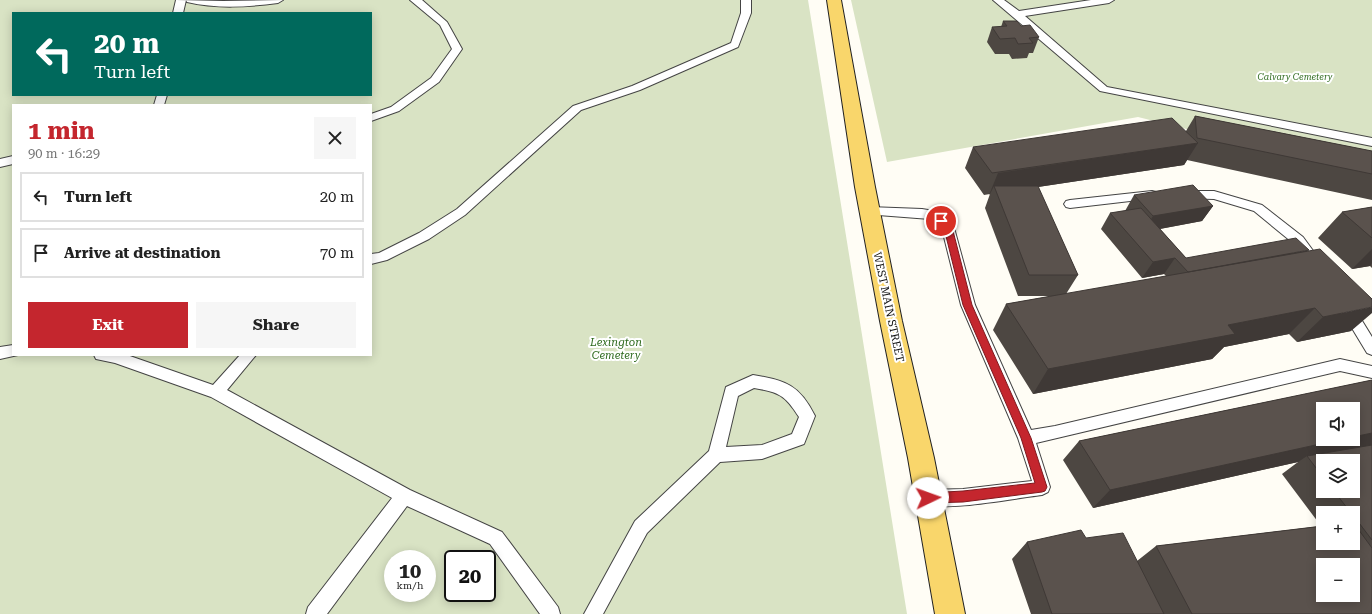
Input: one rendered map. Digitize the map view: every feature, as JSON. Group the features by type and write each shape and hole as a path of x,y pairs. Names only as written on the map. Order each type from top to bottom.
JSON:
{"main road":[{"name":"WEST MAIN STREET","path":"834,0 869,211 921,458 950,614"}],"lane":[{"path":"178,12 181,0"},
{"path":"190,0 236,5 278,0"},
{"path":"372,118 395,109 435,80 457,49 444,24 416,0"},
{"path":"372,259 382,257 424,236 460,212 577,108 636,88 734,45 746,13 746,0"},
{"path":"998,0 1017,14 1104,89 1372,142"},
{"path":"1017,14 1109,0"},
{"path":"0,163 12,160"},
{"path":"1070,204 1145,195 1214,195 1258,208 1298,240 1315,262"},
{"path":"869,211 922,213 934,215 948,227 968,305 1026,438 1042,487 963,496 928,498"},
{"path":"1341,297 1372,349"},
{"path":"0,353 12,351"},
{"path":"108,356 115,357 216,392 404,496 496,538 551,614"},
{"path":"216,392 248,356"},
{"path":"1026,438 1055,433 1340,365 1372,372"},
{"path":"592,614 641,527 716,455 731,392 753,381 776,385 794,396 807,416 798,439 762,452 716,455"},
{"path":"315,614 404,496"}],"green space":[{"name":"Lexington Cemetery","path":"0,0 808,0 907,614 0,614"},
{"name":"Calvary Cemetery","path":"851,0 1372,0 1372,175 1138,117 887,162"}],"building":[{"path":"1003,21 1017,21 1021,26 1030,25 1039,37 1029,38 1033,43 1018,44 1015,38 1000,39 992,27 1007,26"},
{"path":"1195,116 1372,151 1372,174 1197,138"},
{"path":"1172,118 1198,143 992,173 973,147"},
{"path":"1193,185 1213,206 1153,216 1134,195"},
{"path":"994,186 1038,186 1078,275 1029,275"},
{"path":"1372,207 1372,238 1342,212"},
{"path":"1141,208 1186,258 1296,238 1309,250 1188,272 1175,258 1153,262 1110,213"},
{"path":"1320,249 1372,299 1372,307 1323,317 1315,308 1228,325 1235,334 1048,369 1006,304"},
{"path":"1372,380 1372,433 1360,436 1360,402 1316,402 1316,445 1110,490 1079,441"},
{"path":"1372,445 1372,540 1360,524 1360,506 1346,506 1339,498 1360,498 1360,454 1319,454"},
{"path":"1316,454 1316,468 1307,456"},
{"path":"1316,527 1316,550 1360,550 1360,532 1372,548 1372,614 1192,614 1156,546"},
{"path":"1081,530 1086,538 1123,533 1164,614 1052,614 1027,542"}],"route":[{"path":"928,498 963,496 1042,487 1026,438 968,305 948,227 941,221"}]}
